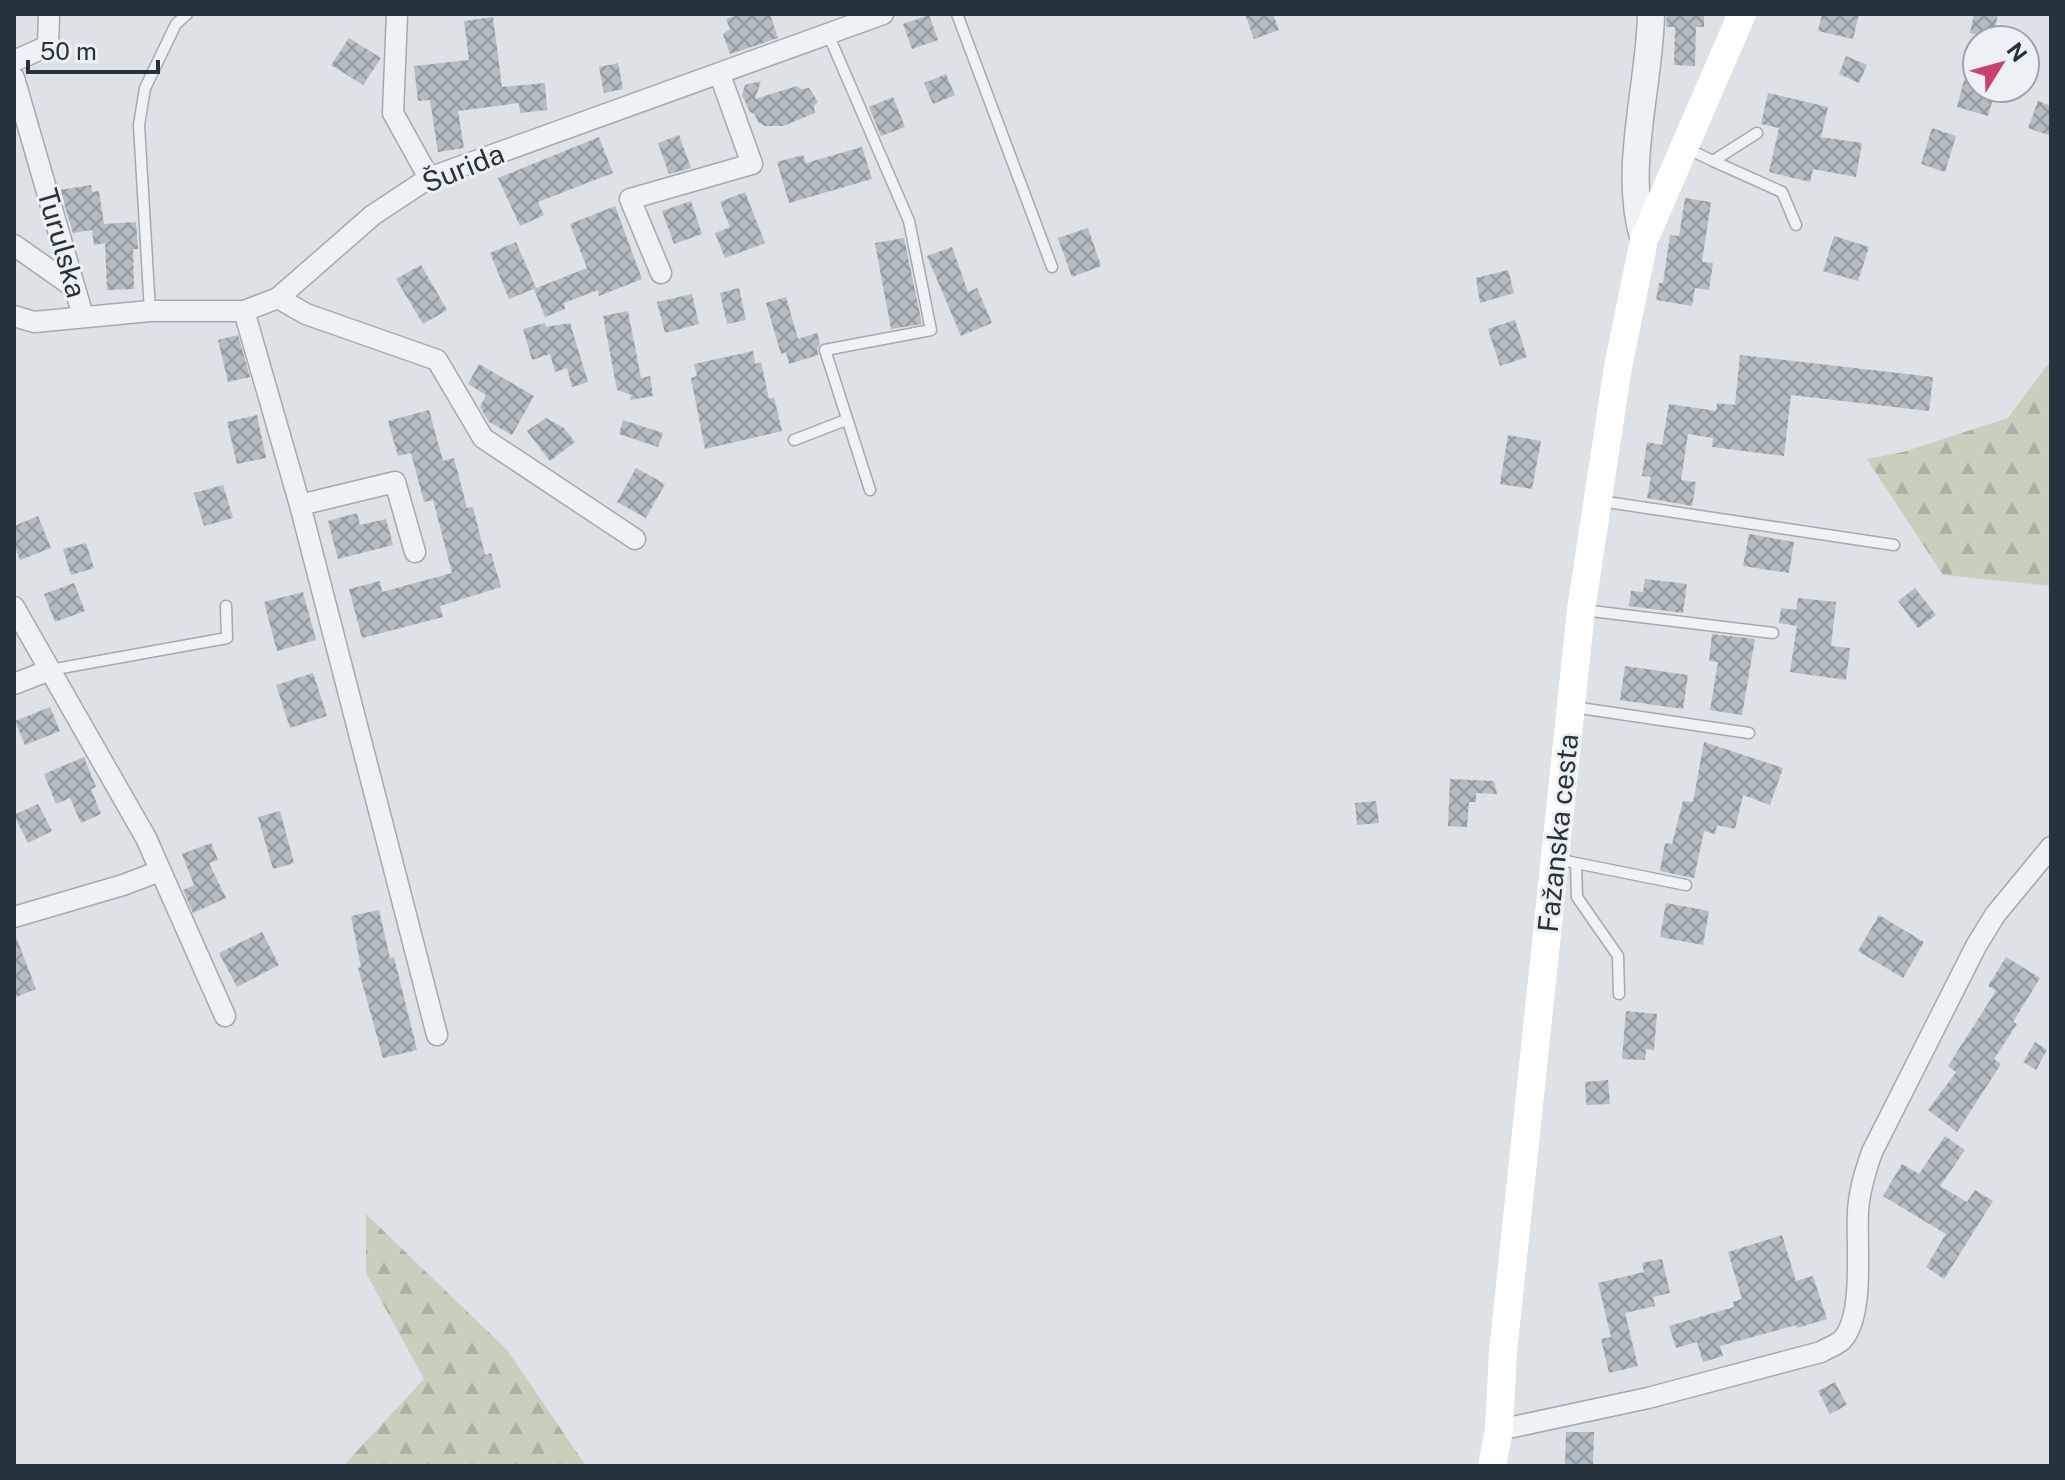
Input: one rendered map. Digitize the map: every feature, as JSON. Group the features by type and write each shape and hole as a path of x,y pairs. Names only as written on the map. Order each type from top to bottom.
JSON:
{"main road":[{"name":"Fažanska cesta","path":"1492,1466 1499,1430 1503,1352 1565,861 1571,706 1581,610 1618,367 1644,240 1742,14"}],"street":[{"path":"14,61 48,46 49,14"},
{"path":"397,14 393,113 429,178"},
{"name":"Šurida","path":"14,316 34,322 150,311 244,311 278,298 373,215 429,178 883,14"},
{"name":"Fažanska cesta","path":"1644,240 1639,222 1637,185 1651,14"},
{"path":"661,273 630,199 752,164 720,75"},
{"name":"Turulska","path":"14,78 83,316"},
{"path":"14,245 75,288"},
{"path":"278,298 306,314 437,360 483,438 635,539"},
{"path":"244,311 300,505 437,1035"},
{"path":"300,505 395,482 415,552"},
{"path":"14,607 146,838 225,1016"},
{"path":"14,684 50,670"},
{"path":"1499,1430 1648,1398 1821,1352 1842,1340 1852,1322 1857,1292 1858,1210 1872,1152 1976,946 1995,915 2051,847"},
{"path":"14,917 160,871"}],"lane":[{"path":"150,311 139,125 145,88 176,24 187,14"},
{"path":"957,14 1052,267"},
{"path":"828,34 909,221 931,330 825,350 870,490"},
{"path":"1713,161 1757,133"},
{"path":"1684,147 1782,192 1796,225"},
{"path":"794,440 846,420"},
{"path":"1598,500 1894,545"},
{"path":"50,670 227,638 226,606"},
{"path":"1581,610 1773,633"},
{"path":"1571,706 1749,733"},
{"path":"1619,994 1618,956 1577,897 1565,861 1686,885"}],"green space":[{"path":"2051,360 2051,586 1943,575 1867,459 1903,452 2008,418"},
{"path":"366,1214 507,1350 586,1466 343,1466 424,1379 366,1273"}],"building":[{"path":"741,14 770,14 778,38 730,54 723,34 730,29 726,19"},
{"path":"1245,14 1273,14 1279,30 1254,39"},
{"path":"1667,14 1704,14 1704,27 1696,27 1695,66 1674,65 1675,27 1666,27"},
{"path":"1822,14 1859,14 1853,39 1818,31"},
{"path":"1974,14 1998,14 1996,24 1972,24"},
{"path":"929,15 938,40 912,49 903,24"},
{"path":"493,17 502,87 545,83 547,110 520,113 519,103 458,111 464,148 438,152 430,100 418,101 414,66 469,60 464,21"},
{"path":"349,38 381,58 363,85 331,65"},
{"path":"1846,56 1867,65 1859,83 1839,74"},
{"path":"618,63 623,89 604,93 599,67"},
{"path":"946,74 955,95 933,104 924,83"},
{"path":"761,81 755,99 797,86 809,88 818,102 814,106 815,113 783,126 765,126 758,122 742,95 745,85"},
{"path":"1961,92 1961,104 1991,104 1988,116 1957,107"},
{"path":"1768,93 1828,107 1821,137 1862,143 1856,177 1813,169 1810,182 1769,172 1779,128 1761,124"},
{"path":"893,97 905,127 881,136 869,107"},
{"path":"2041,102 2051,106 2051,136 2028,128 2037,104"},
{"path":"1932,128 1956,136 1945,172 1921,164"},
{"path":"679,135 691,168 669,174 658,143"},
{"path":"599,137 613,173 538,202 544,215 520,226 498,178"},
{"path":"862,147 872,179 789,203 777,162 803,155 806,163"},
{"path":"91,185 92,192 99,191 104,224 136,222 138,249 133,249 134,289 107,290 105,243 94,245 92,230 73,233 60,190"},
{"path":"745,192 765,243 725,258 715,233 730,227 720,202"},
{"path":"1685,198 1711,202 1702,262 1713,263 1709,290 1695,288 1692,306 1656,300 1659,283 1663,283 1670,235 1679,236"},
{"path":"691,201 702,234 674,244 662,211"},
{"path":"615,206 642,279 599,296 598,290 564,303 565,309 545,317 534,289 587,268 570,224"},
{"path":"1088,228 1101,266 1072,277 1058,238"},
{"path":"1834,236 1869,247 1858,281 1823,271"},
{"path":"904,238 922,324 891,329 875,243"},
{"path":"516,242 536,288 509,299 490,253"},
{"path":"952,247 968,292 977,288 992,323 961,336 927,256"},
{"path":"421,265 447,310 423,324 396,279"},
{"path":"1508,270 1514,293 1480,303 1476,278"},
{"path":"739,288 746,320 727,324 720,293"},
{"path":"692,294 699,324 665,333 657,302"},
{"path":"786,297 798,339 817,333 820,344 818,355 789,364 786,352 781,354 766,303"},
{"path":"628,311 641,378 650,376 653,396 630,400 632,395 617,390 603,316"},
{"path":"1515,320 1527,357 1500,366 1488,329"},
{"path":"545,323 546,327 570,323 588,382 572,387 567,368 555,372 550,354 532,360 523,329"},
{"path":"238,335 250,377 228,382 218,340"},
{"path":"753,351 755,364 761,362 769,399 774,397 782,431 705,449 691,378 697,376 694,364"},
{"path":"1740,355 1933,377 1929,411 1791,395 1784,456 1712,447 1713,438 1688,434 1681,480 1696,482 1692,506 1647,498 1651,477 1642,476 1647,442 1662,445 1669,404 1716,411 1717,403 1735,405"},
{"path":"479,364 534,396 512,435 489,422 480,407 486,395 468,384"},
{"path":"429,410 443,461 454,458 467,508 473,507 485,555 491,553 501,587 440,606 443,617 362,638 349,589 380,581 382,592 452,573 433,500 424,502 411,453 398,456 388,421"},
{"path":"257,415 266,458 237,464 227,422"},
{"path":"546,418 564,428 575,442 550,461 527,431"},
{"path":"623,420 663,433 658,447 619,434"},
{"path":"1508,435 1541,441 1532,489 1500,484"},
{"path":"636,468 665,484 646,518 617,502"},
{"path":"223,485 233,518 204,526 194,493"},
{"path":"357,513 360,525 386,519 393,545 338,559 328,521"},
{"path":"38,516 51,548 20,560 14,544 14,526"},
{"path":"1749,534 1794,542 1789,573 1743,566"},
{"path":"86,543 94,568 71,575 63,549"},
{"path":"1645,579 1687,584 1683,613 1629,606 1631,591 1643,592"},
{"path":"74,583 85,611 55,622 44,594"},
{"path":"1915,588 1936,615 1918,628 1898,601"},
{"path":"303,592 316,640 277,651 264,602"},
{"path":"1798,598 1836,602 1831,646 1850,648 1846,680 1790,672 1797,626 1779,623 1781,608 1796,610"},
{"path":"1712,634 1755,639 1742,715 1710,710 1718,662 1709,661"},
{"path":"1625,666 1688,675 1683,709 1620,700"},
{"path":"313,673 327,716 290,728 276,685"},
{"path":"50,707 60,731 25,745 15,721"},
{"path":"1704,742 1783,768 1770,805 1743,795 1735,829 1717,825 1715,834 1704,831 1694,878 1660,871 1665,843 1672,844 1683,801 1693,802"},
{"path":"84,757 96,787 91,789 101,814 81,823 70,798 56,804 44,774"},
{"path":"1450,779 1494,781 1497,794 1476,793 1476,802 1469,802 1467,827 1448,826"},
{"path":"1376,801 1379,823 1357,825 1355,803"},
{"path":"38,804 52,831 28,843 14,815"},
{"path":"280,811 294,863 273,869 258,817"},
{"path":"211,843 218,860 209,863 226,898 193,913 183,890 194,885 182,854"},
{"path":"1666,903 1709,911 1703,945 1660,937"},
{"path":"379,910 417,1050 383,1058 358,968 361,967 351,916"},
{"path":"1879,915 1924,942 1903,978 1858,951"},
{"path":"262,932 279,965 237,987 219,953"},
{"path":"14,935 36,989 14,998"},
{"path":"2006,957 2040,978 2013,1022 2017,1024 1994,1059 2001,1064 1957,1132 1928,1110 1956,1072 1948,1066 1996,991 1988,986"},
{"path":"1626,1011 1657,1014 1654,1050 1646,1049 1645,1060 1622,1059"},
{"path":"2035,1042 2047,1050 2036,1070 2023,1062"},
{"path":"1608,1080 1610,1104 1586,1105 1585,1082"},
{"path":"1945,1136 1965,1150 1940,1186 1967,1202 1975,1190 1993,1201 1944,1279 1926,1267 1946,1234 1883,1196 1902,1164 1919,1174"},
{"path":"1782,1235 1796,1281 1813,1276 1827,1319 1720,1346 1723,1356 1703,1362 1697,1342 1676,1348 1669,1326 1734,1307 1733,1302 1742,1299 1728,1252"},
{"path":"1662,1259 1670,1293 1653,1297 1655,1306 1625,1313 1638,1366 1609,1373 1601,1339 1611,1337 1598,1283 1644,1272 1642,1263"},
{"path":"1835,1382 1847,1405 1830,1414 1818,1391"},
{"path":"1566,1432 1594,1432 1593,1466 1565,1466"}]}
